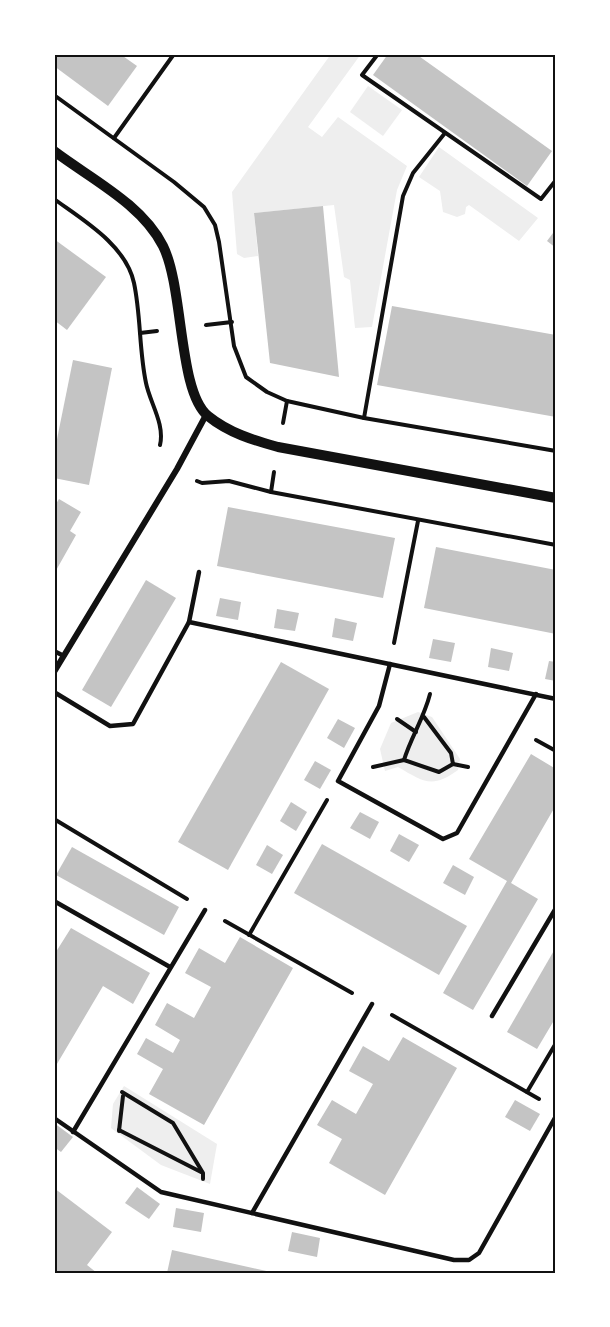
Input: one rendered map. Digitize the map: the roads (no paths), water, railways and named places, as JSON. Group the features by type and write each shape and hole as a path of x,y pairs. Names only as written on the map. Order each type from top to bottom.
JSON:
{"street":[{"path":"54,151 135,210 163,246 173,273 191,389 206,415 241,436 278,447 556,498"},
{"path":"54,672 177,469 206,415"}],"lane":[{"path":"54,692 110,726 133,724 189,622 199,572"},
{"path":"189,622 556,699"},
{"path":"54,651 64,656"},
{"path":"390,664 379,706 338,781 443,839 457,833 536,694"},
{"path":"54,902 170,967"},
{"path":"492,1016 556,908"},
{"path":"73,1132 205,910"},
{"path":"252,1213 372,1004"},
{"path":"54,1118 161,1192 454,1260 469,1260 479,1253 556,1116"}]}
